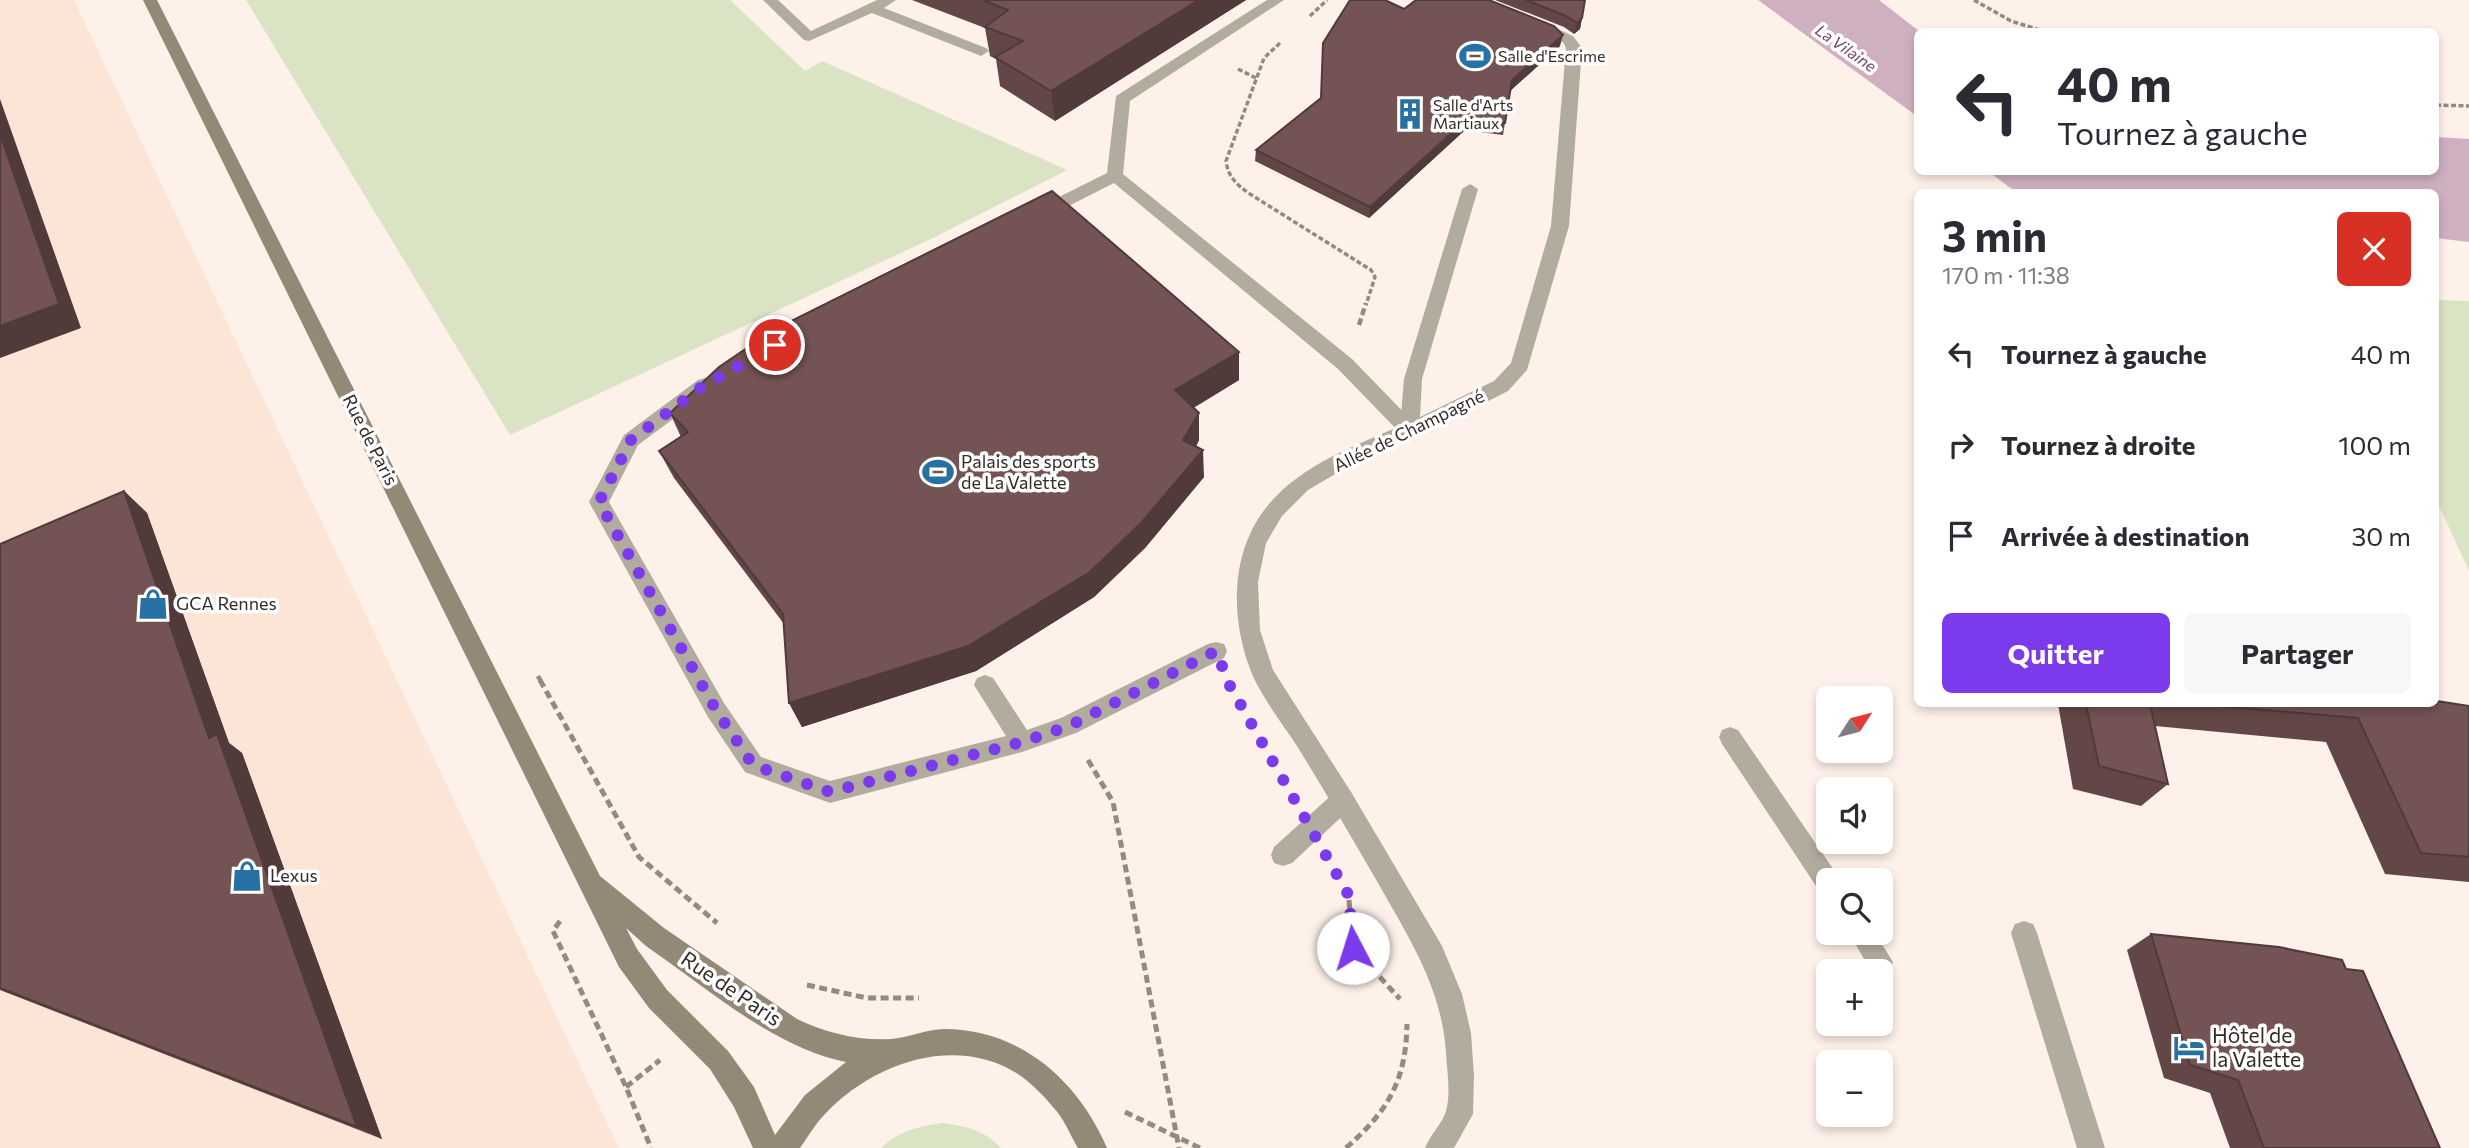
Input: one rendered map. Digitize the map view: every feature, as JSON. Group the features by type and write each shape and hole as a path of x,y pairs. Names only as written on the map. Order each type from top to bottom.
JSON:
{"main road":[{"name":"Rue de Paris","path":"153,1 628,958 658,999 719,1060 744,1097 767,1148"},
{"name":"Rue de Paris","path":"590,880 656,937 788,1028 818,1043 854,1050 893,1052"},
{"path":"783,1148 795,1127 823,1095 857,1069 893,1052 924,1044 956,1042 987,1046 1016,1056 1041,1072 1110,1148"},
{"path":"1082,1120 1093,1148"}],"street":[{"path":"770,0 809,37 889,0"},
{"path":"1115,176 1122,99 1276,0"},
{"path":"872,8 981,51"},
{"name":"Allée de Champagné","path":"1439,1148 1459,1114 1461,1076 1458,1033 1449,994 1433,956 1343,800 1263,673 1250,630 1247,582 1256,542 1275,510 1301,485 1352,455 1501,386 1520,365 1560,226 1566,159 1567,99 1574,48 1568,38 1558,32 1522,18"},
{"path":"1018,225 1115,176"},
{"path":"1115,176 1345,363 1409,430"},
{"path":"1409,430 1413,379 1469,189"},
{"path":"721,376 700,388 631,440 599,502 716,710 753,765 830,792 1022,742 1069,726 1216,651"},
{"path":"985,685 1022,742"},
{"path":"1730,737 1818,868"},
{"path":"1283,855 1343,800"},
{"path":"2024,933 2091,1148"}],"path":[{"path":"1309,17 1327,0"},
{"path":"1973,0 2011,21 2033,28"},
{"path":"1282,42 1264,58 1226,160 1227,172 1235,184 1371,270 1374,277 1345,363"},
{"path":"2439,104 2469,106"},
{"path":"537,674 639,857 720,925"},
{"path":"1113,802 1179,1148"},
{"path":"590,880 553,931 626,1087 651,1148"},
{"path":"1349,896 1353,948 1399,997 1403,1006"},
{"path":"795,979 806,985 867,998"},
{"path":"1346,1148 1390,1105 1400,1081 1408,1049 1407,1016"},
{"path":"1178,1137 1200,1148"}],"shaded area":[{"path":"0,0 74,0 619,1148 0,1148"}],"green space":[{"path":"246,0 730,0 805,71 822,61 1067,170 935,237 510,435"},
{"path":"2439,300 2469,301 2469,571 2439,506"},
{"path":"943,1123 975,1130 989,1137 1001,1148 881,1148 910,1130"}],"water":[{"name":"La Vilaine","path":"1758,0 1879,0 1915,28 1914,114"},
{"path":"2439,137 2469,139 2469,242 2439,238 2439,189 2012,189 1993,175 2439,175"}],"building":[{"path":"983,0 1199,0 1051,91 995,57 1023,41 985,27 1008,10"},
{"name":"Salle d'Arts Martiaux","path":"1350,0 1385,0 1404,9 1416,0 1489,0 1554,26 1563,35 1512,80 1505,123 1467,119 1370,207 1256,150 1321,98 1323,43"},
{"path":"1526,0 1585,0 1582,18 1577,23"},
{"path":"0,134 59,304 0,326"},
{"name":"Palais des sports de La Valette","path":"1052,191 1239,352 1175,390 1199,413 1183,440 1203,450 1142,522 1090,572 968,646 789,703 783,614 659,451 688,432 670,413 719,367 775,329"},
{"path":"124,491 209,738 217,734 357,1127 0,988 0,544"},
{"path":"2439,701 2469,706 2469,857 2421,853 2358,718 2230,707 2439,707"},
{"path":"2087,707 2151,707 2168,784 2099,766"},
{"path":"2151,934 2279,947 2342,960 2346,969 2363,971 2440,1148 2264,1148 2238,1080 2190,1065"}],"place":[{"name":"Salle d'Escrime","path":"1475,56"},
{"name":"Salle d'Arts Martiaux","path":"1410,114"},
{"name":"Palais des sports de La Valette","path":"938,472"},
{"name":"GCA Rennes","path":"153,604"},
{"name":"Lexus","path":"247,876"},
{"name":"Hôtel de la Valette","path":"2189,1048"}],"route":[{"path":"775,345 700,388 631,440 599,502 716,710 753,765 830,792 933,763 1022,742 1069,726 1216,651 1230,686 1349,896 1353,948"}]}
